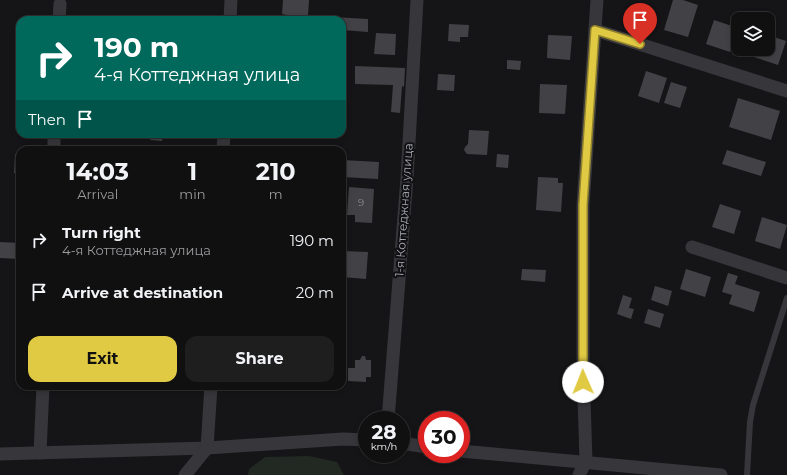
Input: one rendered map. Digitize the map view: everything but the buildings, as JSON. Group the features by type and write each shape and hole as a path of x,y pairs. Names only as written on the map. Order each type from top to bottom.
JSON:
{"street":[{"path":"230,16 231,0"},
{"name":"1-я Коттеджная улица","path":"389,411 407,178 417,0"},
{"path":"579,475 586,462 583,366 583,205 597,0"},
{"path":"59,16 60,4"},
{"path":"595,30 787,91"},
{"path":"692,247 787,278"},
{"path":"40,453 43,390"},
{"path":"185,475 207,448 211,390"},
{"path":"0,454 207,448 283,442 358,440"},
{"path":"470,452 721,475"}],"lane":[{"path":"746,475 750,422 753,405 787,298"}],"shaded area":[{"path":"309,456 337,462 344,475 248,475 249,469 265,457"}],"route":[{"path":"583,382 583,205 595,30 640,44"}]}
